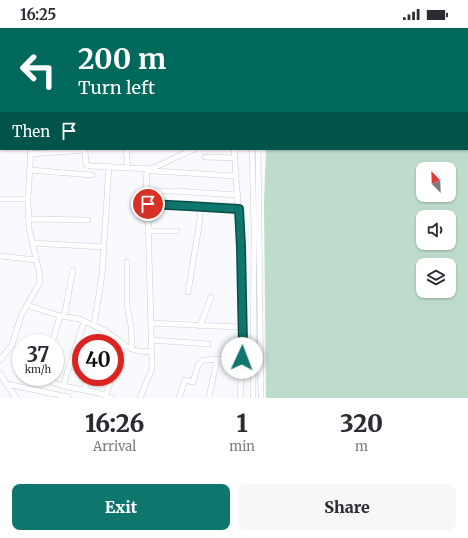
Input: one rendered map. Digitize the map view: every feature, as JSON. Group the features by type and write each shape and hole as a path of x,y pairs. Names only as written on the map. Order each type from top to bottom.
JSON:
{"street":[{"path":"67,28 75,28"},
{"path":"0,360 12,344 22,316 40,282 39,271 29,229 28,199 31,152 86,150 86,165 152,169 192,150"},
{"path":"126,150 128,168"},
{"path":"234,150 241,247 242,358 240,398"},
{"path":"252,150 254,227 253,398"},
{"path":"258,150 261,398"},
{"path":"205,157 235,158"},
{"path":"94,326 102,275 109,166"},
{"path":"148,169 151,171 236,176"},
{"path":"140,398 152,369 148,204 146,191 148,169"},
{"path":"30,170 92,175"},
{"path":"146,191 174,191 238,195"},
{"path":"0,198 28,199"},
{"path":"148,204 239,209"},
{"path":"188,292 201,206"},
{"path":"29,219 88,220"},
{"path":"148,231 177,231"},
{"path":"32,243 104,247"},
{"path":"0,256 36,260"},
{"path":"127,262 127,305 131,326 132,349"},
{"path":"55,334 62,316 73,270"},
{"path":"200,326 211,297"},
{"path":"27,305 79,320 104,330 110,334"},
{"path":"242,319 253,319"},
{"path":"64,383 84,322"},
{"path":"151,323 242,327"},
{"path":"103,334 104,330"},
{"path":"151,340 208,344"},
{"path":"124,344 129,348 138,351 151,352"},
{"path":"179,398 185,380 193,382 198,365 203,360 242,358"},
{"path":"209,398 217,359"},
{"path":"0,374 16,398"},
{"path":"7,384 67,398 72,388"},
{"path":"63,386 99,393 105,397 112,398"},
{"path":"84,390 86,386"},
{"path":"105,397 109,386"}],"green space":[{"path":"266,150 468,150 468,398 266,398 264,204"}],"route":[{"path":"148,204 239,209 243,345 242,358"}]}
